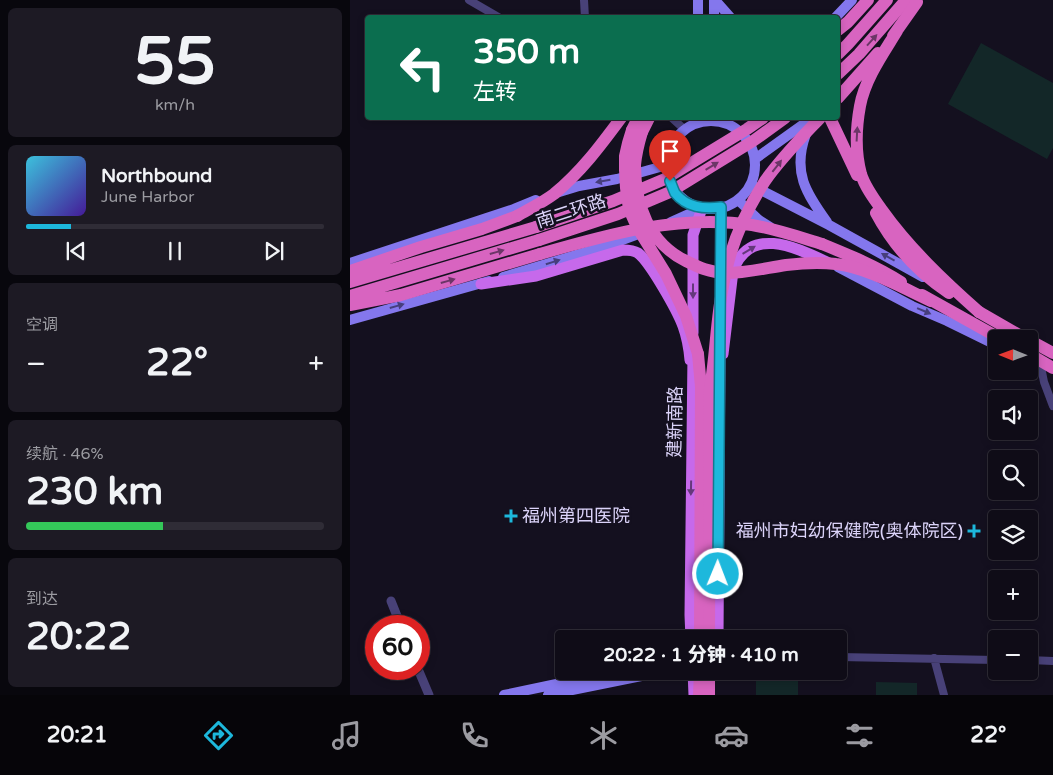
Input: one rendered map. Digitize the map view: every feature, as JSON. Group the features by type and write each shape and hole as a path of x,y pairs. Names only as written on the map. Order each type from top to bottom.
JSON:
{"highway":[{"path":"840,28 868,0"},
{"path":"840,52 887,0"},
{"path":"916,1 868,80 860,104 857,152 862,175 873,199 894,227 975,318"},
{"path":"840,72 916,1"},
{"path":"840,96 897,31"},
{"path":"350,271 482,229 516,216 538,204 583,167 619,120"},
{"path":"637,120 630,136 626,156 625,179 629,209 637,227 666,274 686,316 698,354 700,369 700,630"},
{"path":"648,120 642,132 635,164 640,204 651,230 666,248 676,256 706,270 725,272 756,271 813,263 837,264 857,268 932,301 1005,330"},
{"name":"南二环路","path":"350,282 536,227 613,201 665,179 760,120"},
{"name":"南二环路","path":"350,296 539,240 618,214 670,192 753,142 783,120"},
{"path":"709,630 710,388 723,284 731,253 747,213 765,181 788,151 818,120"},
{"path":"831,120 866,195 885,230 906,256 935,284 990,330"},
{"path":"350,305 401,294 616,233 671,224 728,223 752,225 797,236 848,255 888,274 932,301"},
{"path":"1038,345 1053,354"},
{"path":"699,695 700,680"},
{"path":"710,680 711,695"}],"main road":[{"path":"698,0 698,15"},
{"path":"714,15 715,0"},
{"path":"715,0 728,15"},
{"path":"839,15 852,0"},
{"path":"840,89 916,1"},
{"path":"696,120 684,129 673,144 667,165 670,181 675,192 683,200 702,208"},
{"path":"755,159 809,120"},
{"path":"811,120 801,152 801,171 809,196 829,225"},
{"path":"350,320 481,284 606,246 702,208 721,207 732,204 746,193 754,171 755,159 754,150 734,121"},
{"path":"350,263 514,209 570,188 617,179 667,165"},
{"path":"750,185 829,225 1053,349"},
{"path":"738,200 759,220 845,271"},
{"path":"718,630 721,207"},
{"name":"建新南路","path":"691,630 693,235 702,208"},
{"path":"720,378 732,278 738,259 750,247 758,245 784,246 804,252 912,306 988,341"},
{"path":"481,284 536,276 623,250 632,250 643,258 650,267 680,320 689,351 693,389"},
{"path":"1047,367 1053,374"},
{"path":"504,695 573,680"},
{"path":"548,695 622,680"},
{"path":"693,680 694,695"},
{"path":"711,695 714,680"}],"street":[{"path":"469,0 495,15"},
{"path":"584,0 585,15"},
{"path":"674,120 684,129"},
{"path":"1047,367 1044,382 1053,406"},
{"path":"391,601 397,615"},
{"path":"847,657 988,660"},
{"path":"934,658 944,695"},
{"path":"1038,660 1053,661"},
{"path":"423,680 429,695"}],"green space":[{"path":"981,43 1053,83 1053,148 1047,159 948,104"},
{"path":"756,680 798,680 798,695 756,695"},
{"path":"876,682 917,683 917,695 876,695"}],"place":[{"name":"福州第四医院","path":"511,516"},
{"name":"福州市妇幼保健院(奥体院区)","path":"974,531"}],"route":[{"path":"670,181 675,192 683,200 702,208 721,207 718,574"}]}
